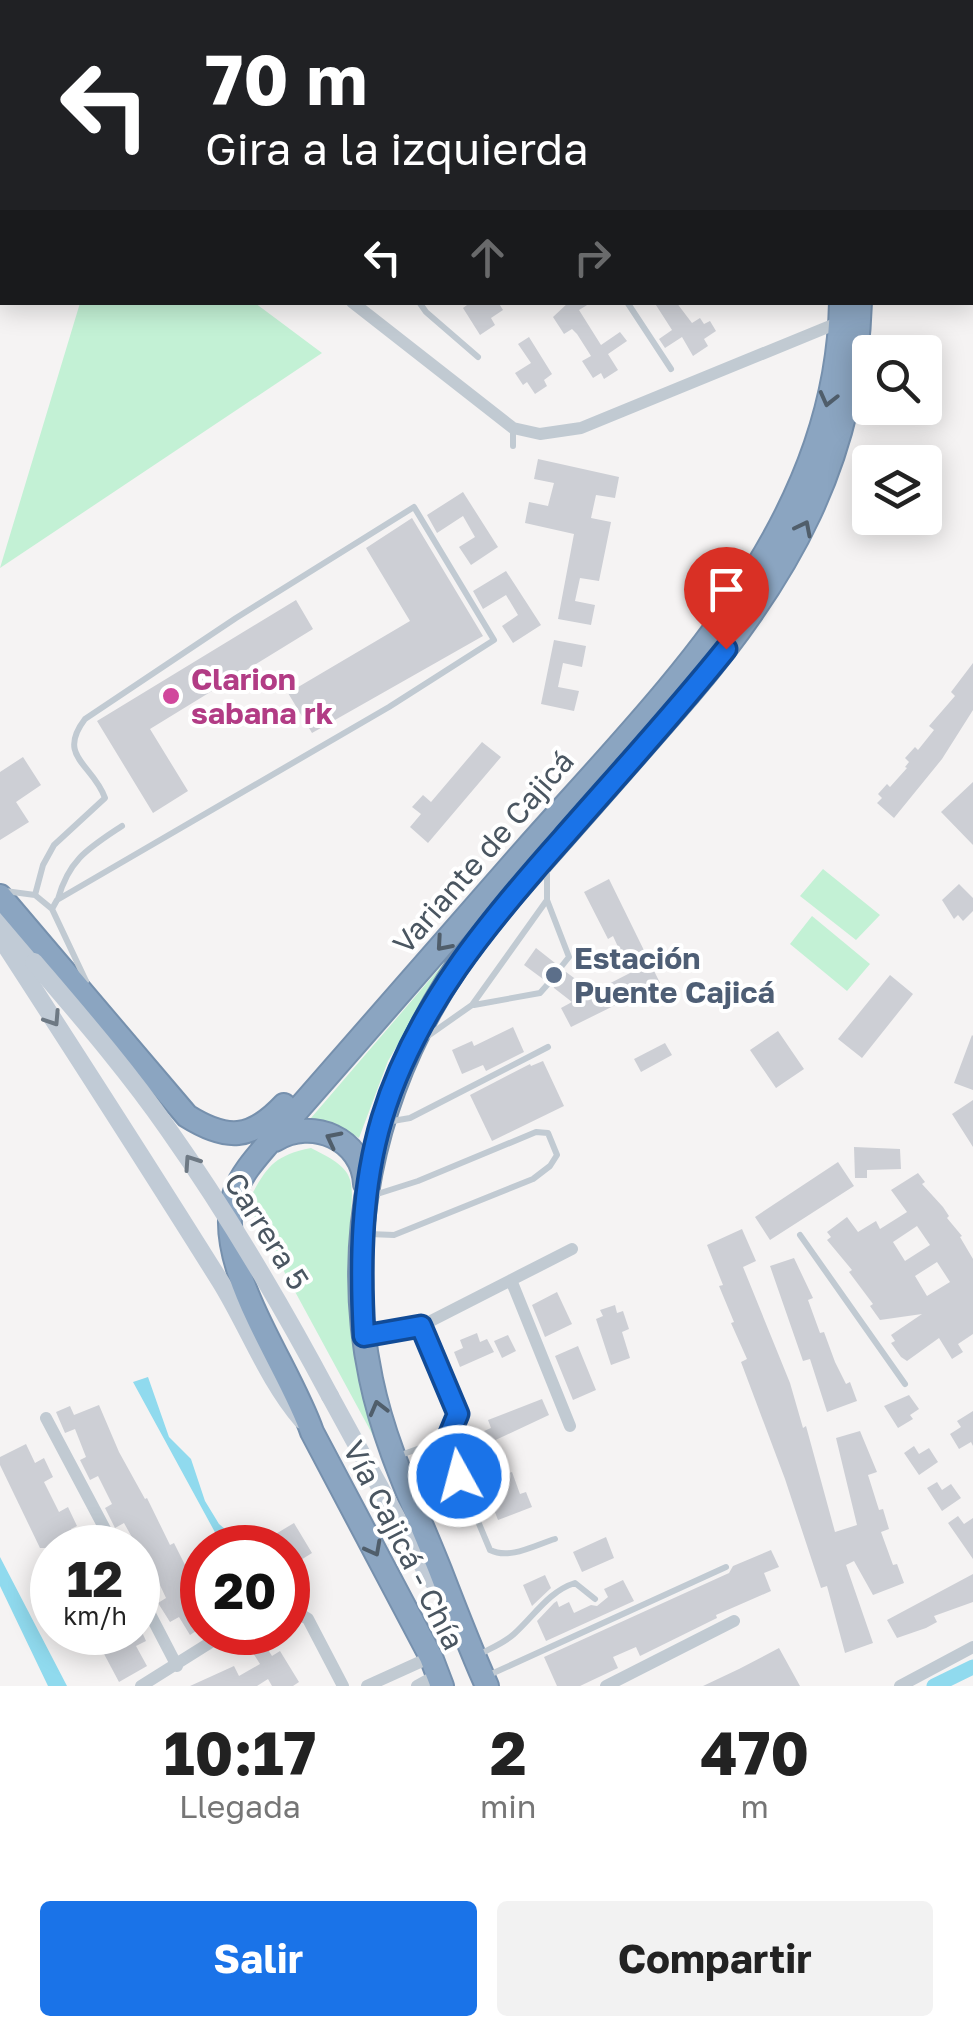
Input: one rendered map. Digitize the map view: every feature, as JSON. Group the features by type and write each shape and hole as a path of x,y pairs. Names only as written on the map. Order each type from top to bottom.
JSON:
{"highway":[{"name":"Variante de Cajicá","path":"482,1674 392,1458 370,1378 364,1336 363,1233 381,1121 408,1050 475,942 706,673 783,568 810,520 850,402 860,305"},
{"name":"Variante de Cajicá","path":"312,1432 300,1397 240,1277 231,1249 229,1223 235,1192 266,1146 670,686 741,595 785,522 803,480 835,370 841,312"},
{"path":"0,893 187,1116 210,1131 250,1131 267,1122 326,1060 364,1034"},
{"path":"266,1146 286,1133 310,1129 334,1136 354,1151 365,1173 366,1198"},
{"name":"Vía Cajicá - Chía","path":"312,1432 432,1676"}],"main road":[{"name":"Carrera 5","path":"0,919 102,1042 196,1170 280,1304 429,1577 448,1598"},
{"path":"0,938 235,1304 287,1402 312,1432"}],"street":[{"path":"356,305 513,428 540,434 581,428 841,312"},
{"path":"364,1336 421,1326 572,1249"},
{"path":"511,1280 570,1426"},
{"path":"46,1418 102,1525"},
{"path":"606,1686 734,1622"},
{"path":"310,1623 343,1686"},
{"path":"160,1633 177,1666"},
{"path":"900,1686 973,1648"},
{"path":"141,1686 193,1655"},
{"path":"367,1686 432,1676"}],"lane":[{"path":"422,305 478,357"},
{"path":"629,305 671,369"},
{"path":"513,428 513,446"},
{"path":"35,895 43,865 54,845 105,798 72,750 73,734 84,719 414,506 494,640 389,706 57,900"},
{"path":"52,909 72,864 122,826"},
{"path":"546,856 548,900 569,957 560,967"},
{"path":"0,893 35,895 52,909 99,1015"},
{"path":"408,1050 472,1005 548,900"},
{"path":"472,1005 540,993 548,984"},
{"path":"381,1121 398,1123 410,1118 548,1047"},
{"path":"363,1233 394,1235 533,1179 557,1155 548,1133 536,1132 366,1198"},
{"path":"800,1235 904,1384"},
{"path":"421,1326 458,1414 448,1438 459,1476 490,1550 509,1554 556,1538"},
{"path":"392,1458 448,1438"},
{"path":"406,1495 459,1476"},
{"path":"482,1674 726,1567"},
{"path":"482,1674 512,1636 567,1586 575,1583 584,1587 595,1599"}],"green space":[{"path":"79,305 258,305 322,353 0,568"},
{"path":"823,869 880,915 856,940 800,896"},
{"path":"812,916 870,964 847,991 790,944"},
{"path":"450,956 388,1061 359,1138 334,1124 311,1118"},
{"path":"311,1148 343,1168 351,1183 350,1220 376,1441 247,1203 271,1166 287,1155"}],"water":[{"path":"148,1377 169,1437 191,1459 205,1501 220,1525 211,1525 133,1382"},
{"path":"0,1557 30,1615 30,1648 0,1586"},
{"path":"33,1655 51,1655 67,1686 48,1686"}],"building":[{"path":"500,305 503,310 491,318 495,325 480,335 463,308"},
{"path":"566,305 587,305 579,310 601,345 620,332 627,341 608,354 618,370 604,379 601,373 593,378 582,361 591,356 577,334 572,329 564,334 553,317"},
{"path":"656,305 678,305 692,323 700,318 704,324 710,321 716,331 704,339 708,346 693,356 682,337 665,348 659,339 672,330"},
{"path":"529,337 552,374 544,380 547,386 535,394 515,373 531,363 518,344"},
{"path":"538,459 619,477 615,498 596,495 591,518 611,522 599,581 580,578 575,601 595,605 591,625 558,619 574,534 525,523 529,502 548,506 554,483 534,479"},
{"path":"463,492 498,547 471,565 459,547 475,537 463,516 437,533 427,515"},
{"path":"412,518 483,636 312,733 288,693 410,621 366,548"},
{"path":"506,571 541,625 513,643 502,626 518,615 506,595 483,609 473,591"},
{"path":"296,600 313,629 150,729 188,791 153,813 97,721"},
{"path":"554,640 586,646 582,667 563,663 558,687 579,691 574,711 541,704"},
{"path":"973,663 973,710 942,759 894,818 877,803 882,798 878,794 907,768 909,762 905,758 915,747 918,750 934,730 929,726 955,696 951,692"},
{"path":"482,742 501,757 428,843 410,827 421,814 412,807 423,795 431,802"},
{"path":"23,757 41,785 16,802 29,822 0,840 0,772"},
{"path":"973,782 973,845 941,812"},
{"path":"609,879 660,983 571,1027 561,1008 572,1002 554,988 552,978 543,979 524,965 536,948 555,963 558,973 566,972 593,992 630,973 613,936 608,939 584,892"},
{"path":"959,884 973,898 973,911 963,921 958,915 954,919 942,900"},
{"path":"890,975 913,994 862,1058 838,1039"},
{"path":"513,1027 524,1052 486,1071 483,1065 462,1074 452,1050 472,1041 474,1046"},
{"path":"778,1031 804,1069 776,1088 750,1050"},
{"path":"973,1036 973,1090 954,1083"},
{"path":"665,1043 672,1055 641,1072 634,1059"},
{"path":"543,1061 564,1106 492,1141 470,1095"},
{"path":"973,1100 973,1147 952,1114"},
{"path":"854,1147 900,1149 901,1169 867,1170 867,1178 855,1178"},
{"path":"838,1162 854,1186 770,1240 755,1217"},
{"path":"918,1173 925,1182 922,1184 962,1236 973,1259 973,1334 958,1344 963,1352 952,1359 939,1338 907,1361 901,1357 891,1343 895,1341 891,1335 922,1314 880,1320 849,1272 852,1270 827,1240 831,1237 827,1232 847,1217 858,1232 876,1221 880,1229 907,1212 891,1190","holes":["917,1226 930,1245 905,1261 893,1242","937,1262 950,1282 927,1296 915,1276"]},
{"path":"742,1229 756,1261 743,1267 790,1383 803,1428 806,1426 835,1532 857,1525 836,1438 860,1431 877,1472 868,1475 889,1529 881,1532 904,1583 873,1595 854,1561 846,1565 873,1643 845,1653 827,1586 821,1588 741,1362 747,1359 731,1323 734,1322 719,1286 723,1285 707,1245"},
{"path":"794,1258 813,1298 808,1300 820,1333 824,1332 835,1362 846,1384 850,1382 857,1401 827,1412 810,1359 803,1361 770,1266"},
{"path":"557,1292 572,1324 545,1337 532,1305"},
{"path":"615,1305 617,1313 623,1311 629,1329 622,1332 630,1358 611,1365 596,1319 603,1316 600,1310"},
{"path":"477,1333 480,1342 487,1339 494,1352 460,1367 454,1352 463,1348 460,1340"},
{"path":"508,1335 516,1351 502,1358 494,1341"},
{"path":"578,1346 596,1390 573,1400 555,1356"},
{"path":"909,1395 919,1409 910,1415 913,1419 898,1428 884,1406"},
{"path":"542,1399 549,1415 489,1443 484,1431 491,1428 488,1420"},
{"path":"99,1405 119,1452 147,1498 170,1545 174,1543 180,1555 180,1619 170,1622 160,1606 166,1598 160,1585 160,1525 114,1525 105,1508 112,1504 98,1476 90,1480 80,1460 86,1457 75,1429 65,1433 56,1412 70,1406 74,1415"},
{"path":"973,1411 973,1446 971,1442 959,1449 950,1434 961,1427 957,1421"},
{"path":"26,1444 35,1463 44,1458 53,1477 44,1482 59,1512 68,1507 77,1525 30,1527 0,1465 0,1457"},
{"path":"914,1446 919,1454 929,1448 938,1462 919,1475 904,1453"},
{"path":"512,1472 520,1494 526,1492 532,1507 498,1520 491,1502 497,1500 490,1480"},
{"path":"937,1482 942,1490 951,1484 961,1498 942,1511 927,1488"},
{"path":"958,1516 964,1524 973,1518 973,1559 948,1523"},
{"path":"606,1537 614,1558 582,1572 573,1552"},
{"path":"771,1550 779,1567 764,1573 771,1591 640,1656 636,1647 613,1657 618,1668 580,1686 557,1686 544,1657"},
{"path":"973,1574 973,1602 934,1616 937,1622 897,1638 887,1620"},
{"path":"545,1575 551,1588 532,1606 523,1585"},
{"path":"623,1580 634,1601 546,1641 537,1621 554,1603 557,1601 559,1607 569,1602 574,1613 597,1606 608,1597 604,1589"},
{"path":"779,1648 800,1686 703,1686 739,1669"},
{"path":"105,1655 141,1655 147,1666 119,1682"},
{"path":"254,1655 282,1655 299,1682 293,1686 272,1686 268,1679 257,1686 190,1686 234,1666 239,1676 260,1664"}],"waterway":[{"path":"934,1686 973,1667"}],"place":[{"name":"Clarion sabana rk","path":"171,696"},
{"name":"Estación Puente Cajicá","path":"554,975"}],"route":[{"path":"459,1476 448,1438 458,1414 421,1326 364,1336 363,1233 381,1121 417,1032 475,942 726,649"}]}
